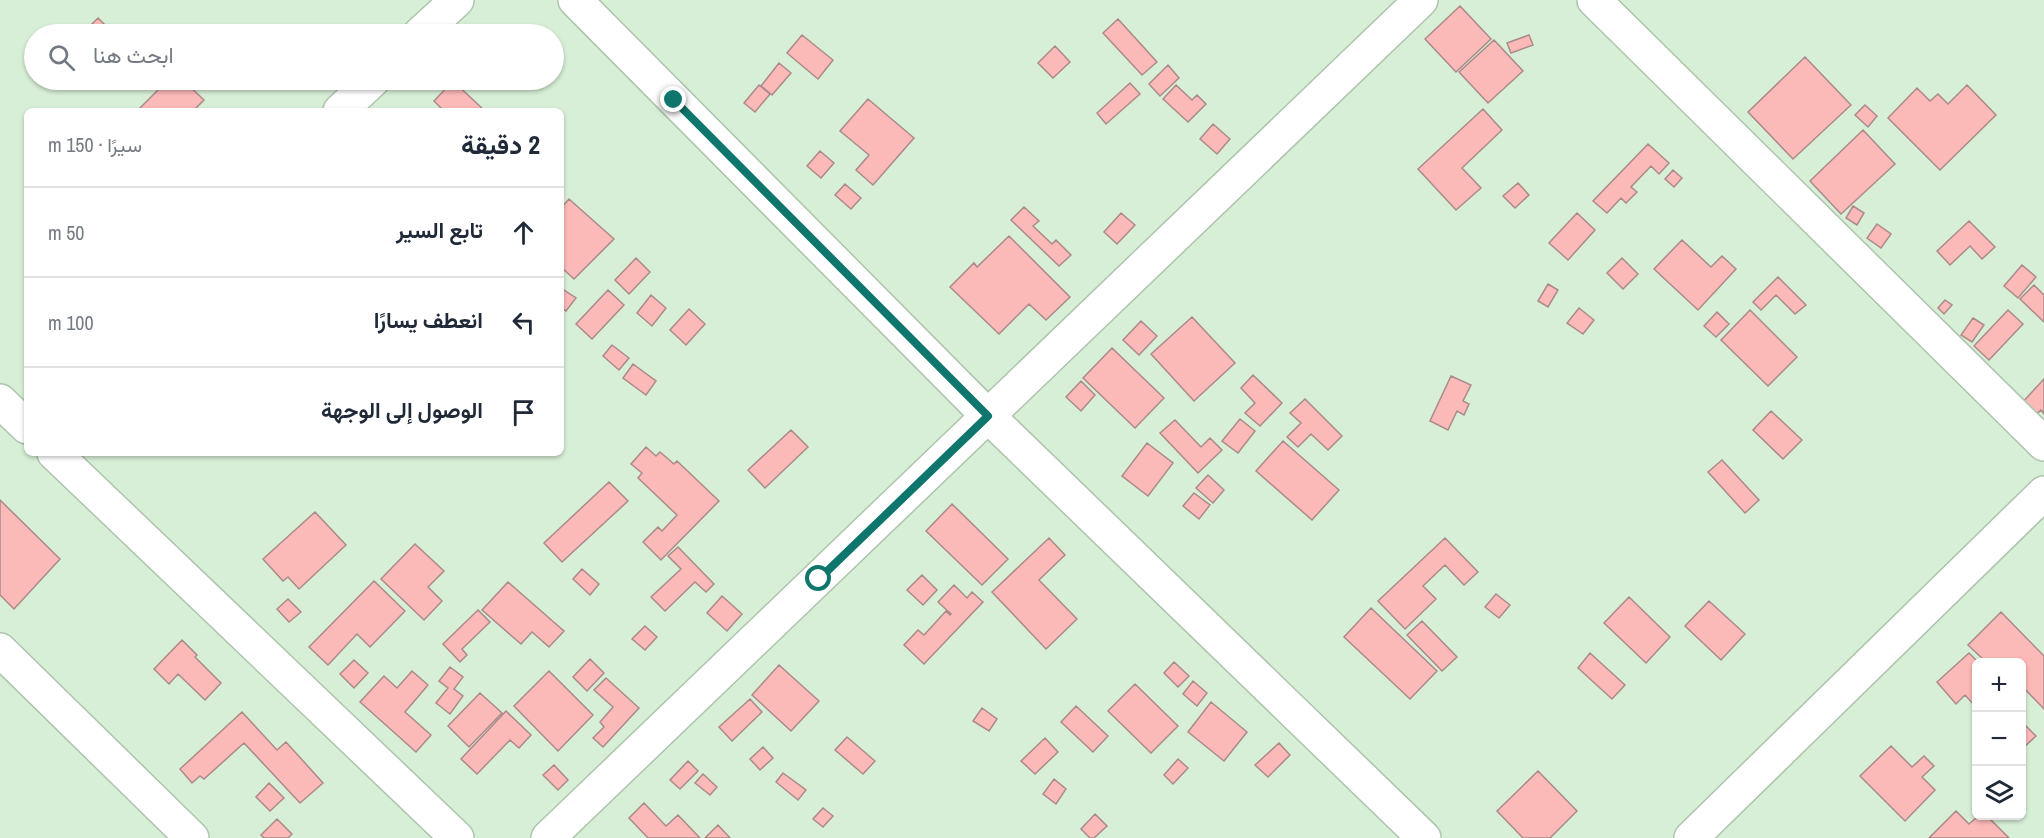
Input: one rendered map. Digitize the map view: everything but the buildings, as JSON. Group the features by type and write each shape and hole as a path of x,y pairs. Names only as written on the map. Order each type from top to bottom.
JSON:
{"street":[{"path":"431,24 457,0"},
{"path":"575,0 988,416 1424,838"},
{"path":"549,838 1421,0"},
{"path":"1594,0 2044,444"},
{"path":"343,108 362,90"},
{"path":"57,456 457,838"},
{"path":"1691,838 2044,494"},
{"path":"0,650 192,838"}],"route":[{"path":"674,100 988,416 819,579"}]}
